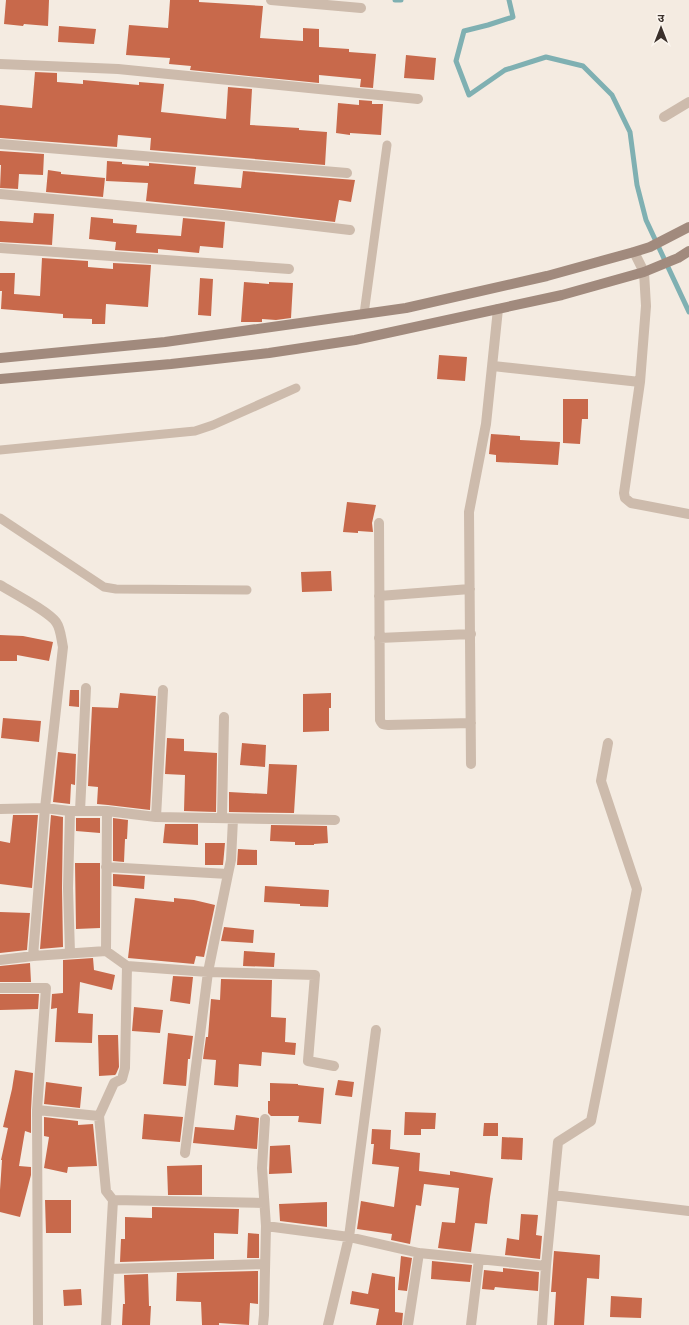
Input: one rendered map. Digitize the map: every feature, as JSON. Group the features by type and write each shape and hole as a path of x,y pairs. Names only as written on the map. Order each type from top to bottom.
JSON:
{"main road":[{"path":"0,358 165,342 406,308 547,276 634,252 650,247 689,227"},
{"path":"0,379 171,364 355,340 562,294 644,272 678,258 689,251"}],"street":[{"path":"271,0 361,8"},
{"path":"0,64 118,69 418,99"},
{"path":"664,116 689,102"},
{"path":"0,144 347,173"},
{"path":"0,194 222,214 350,230"},
{"path":"0,248 289,269"},
{"path":"634,252 644,272 646,306 640,382 624,493 625,498 631,503 689,514"},
{"path":"471,764 469,512 486,424 498,309"},
{"path":"493,366 640,382"},
{"path":"379,523 381,723 388,725 471,722"},
{"path":"0,585 44,612 56,622 63,646 45,808 33,956"},
{"path":"379,596 470,589"},
{"path":"379,638 471,634"},
{"path":"70,953 68,888 86,688"},
{"path":"156,817 163,690"},
{"path":"222,818 224,717"},
{"path":"542,1325 558,1142 592,1121 637,889 601,780 608,743"},
{"path":"0,809 45,808 75,811 107,811 156,817 335,820"},
{"path":"106,951 107,811"},
{"path":"186,1154 208,972 231,860 233,819"},
{"path":"106,867 228,874"},
{"path":"0,960 106,951 127,966 208,972 315,975 308,1061 334,1066"},
{"path":"106,1325 113,1200 106,1190 99,1116 114,1083 122,1078 125,1068 127,966"},
{"path":"0,988 46,988 37,1110 38,1325"},
{"path":"328,1325 349,1238 376,1030"},
{"path":"37,1110 99,1116"},
{"path":"262,1325 264,1315 266,1226 262,1168 265,1119"},
{"path":"553,1195 689,1211"},
{"path":"113,1200 264,1203"},
{"path":"266,1226 349,1238 420,1253 546,1266"},
{"path":"408,1325 420,1253"},
{"path":"472,1325 479,1259"},
{"path":"110,1269 265,1264"}],"lane":[{"path":"364,314 387,145"},
{"path":"0,450 195,431 296,388"},
{"path":"0,518 104,587 247,590"}],"building":[{"path":"6,0 49,0 48,26 4,24"},
{"path":"170,0 199,0 199,2 263,6 260,38 303,41 303,28 319,29 319,47 349,49 349,52 376,54 373,88 360,87 361,79 319,75 319,83 190,70 191,66 169,64 170,58 126,55 129,25 168,28"},
{"path":"59,26 96,29 94,44 58,42"},
{"path":"406,55 436,58 434,80 404,78"},
{"path":"35,72 57,73 57,82 83,84 83,80 139,85 139,82 164,84 161,112 226,119 228,87 252,89 250,125 299,128 299,130 327,132 325,165 150,150 151,138 118,135 117,147 0,138 0,105 32,108"},
{"path":"359,100 372,101 372,104 383,104 381,135 350,133 350,135 336,133 338,103 359,105"},
{"path":"0,151 44,154 43,175 19,174 18,189 0,188"},
{"path":"107,161 122,162 122,164 149,166 149,163 196,167 194,184 241,188 243,171 355,180 351,202 339,200 335,222 146,201 148,183 106,181"},
{"path":"48,170 61,172 61,174 105,178 103,197 46,192"},
{"path":"34,213 54,214 52,245 0,242 0,221 33,223"},
{"path":"91,217 113,219 113,223 137,225 136,233 181,236 183,218 225,222 223,248 200,246 199,253 158,249 158,253 115,250 116,242 89,239"},
{"path":"42,258 88,261 88,267 113,269 113,263 151,265 148,307 106,304 105,324 92,324 92,319 63,318 63,314 1,309 2,291 0,291 0,273 15,273 14,294 40,296"},
{"path":"200,278 213,279 211,316 198,315"},
{"path":"244,282 269,284 269,282 293,283 291,318 276,320 262,319 262,322 241,322"},
{"path":"439,355 467,357 465,381 437,379"},
{"path":"563,399 588,399 588,419 582,419 580,444 563,443"},
{"path":"491,434 520,436 520,440 560,442 558,465 496,462 496,455 489,454"},
{"path":"347,502 376,505 372,523 373,532 343,532"},
{"path":"331,571 332,591 302,592 301,572"},
{"path":"0,635 23,636 53,642 49,661 17,655 17,661 0,661"},
{"path":"70,690 79,690 79,707 69,706"},
{"path":"120,693 156,696 150,810 97,804 98,787 88,786 92,707 118,708"},
{"path":"331,693 331,708 329,708 329,731 303,732 303,694"},
{"path":"3,718 41,721 39,742 1,738"},
{"path":"167,738 184,739 184,751 217,753 216,812 184,811 185,775 165,774"},
{"path":"242,743 266,745 265,767 240,765"},
{"path":"58,752 76,754 75,785 71,784 70,804 53,802"},
{"path":"269,764 297,765 294,813 229,812 229,792 267,794"},
{"path":"13,815 38,815 32,888 0,884 0,841 10,843"},
{"path":"51,815 63,817 63,947 40,949"},
{"path":"76,818 100,818 100,833 76,831"},
{"path":"113,818 128,820 124,862 113,861"},
{"path":"165,824 198,824 198,845 163,843"},
{"path":"271,825 327,826 328,843 295,845 295,842 270,841"},
{"path":"205,843 225,843 223,865 205,865"},
{"path":"238,849 257,850 257,865 237,865"},
{"path":"75,863 100,863 100,928 76,929"},
{"path":"113,874 145,876 144,889 113,886"},
{"path":"265,886 329,890 328,907 264,902"},
{"path":"135,898 174,902 174,898 194,900 215,905 204,957 196,956 194,964 128,958"},
{"path":"0,912 30,913 27,950 0,953"},
{"path":"224,927 254,930 253,943 221,941"},
{"path":"244,951 275,953 274,967 243,966"},
{"path":"93,958 94,970 115,975 112,990 80,982 78,1013 93,1014 92,1043 55,1042 57,1008 51,1009 52,994 63,993 63,960"},
{"path":"30,963 31,982 0,982 0,966"},
{"path":"173,976 193,977 190,1004 170,1001"},
{"path":"221,979 272,980 271,1017 286,1018 285,1042 296,1043 295,1055 262,1052 261,1066 239,1064 238,1087 214,1085 216,1060 203,1059 206,1037 208,1037 211,999 220,1000"},
{"path":"0,994 39,994 38,1009 0,1010"},
{"path":"134,1007 163,1010 160,1033 132,1031"},
{"path":"168,1033 193,1036 190,1059 188,1059 186,1086 163,1084"},
{"path":"98,1035 118,1035 119,1067 115,1075 99,1076"},
{"path":"15,1070 33,1073 31,1133 25,1131 19,1166 31,1167 31,1175 20,1217 0,1212 1,1160 8,1128 3,1127"},
{"path":"338,1080 354,1082 352,1097 335,1095"},
{"path":"46,1082 82,1087 80,1108 44,1104"},
{"path":"270,1083 298,1084 324,1088 321,1124 298,1122 299,1116 271,1116 268,1113"},
{"path":"405,1112 436,1113 435,1129 421,1129 421,1135 404,1135"},
{"path":"144,1114 183,1117 180,1142 142,1139"},
{"path":"236,1115 259,1118 257,1149 193,1143 195,1127 234,1130"},
{"path":"44,1117 78,1121 78,1125 93,1124 97,1166 68,1167 67,1173 44,1168 49,1137 44,1136"},
{"path":"484,1123 498,1123 498,1136 483,1136"},
{"path":"372,1129 391,1130 390,1149 420,1153 419,1171 450,1175 450,1171 493,1178 487,1224 475,1223 471,1252 438,1248 442,1222 455,1223 459,1188 424,1184 421,1206 416,1205 410,1244 391,1240 392,1234 357,1229 361,1201 394,1207 399,1167 372,1164 374,1144 371,1144"},
{"path":"502,1137 523,1138 522,1160 501,1159"},
{"path":"290,1145 292,1173 269,1174 270,1146"},
{"path":"202,1165 202,1195 168,1195 167,1166"},
{"path":"45,1200 71,1200 71,1233 46,1233"},
{"path":"327,1202 327,1227 280,1221 279,1204"},
{"path":"152,1207 239,1209 238,1234 214,1233 214,1259 120,1262 121,1239 125,1239 125,1217 152,1218"},
{"path":"521,1214 538,1215 536,1235 542,1236 540,1259 505,1255 507,1238 519,1240"},
{"path":"248,1233 259,1234 259,1258 247,1258"},
{"path":"554,1251 600,1255 599,1279 587,1278 584,1325 554,1325 556,1292 551,1292"},
{"path":"401,1256 412,1258 407,1291 398,1290"},
{"path":"432,1261 472,1265 470,1282 431,1279"},
{"path":"503,1268 539,1272 538,1291 495,1287 494,1290 482,1289 484,1270 503,1272"},
{"path":"258,1271 258,1304 250,1303 249,1325 219,1323 219,1325 202,1325 201,1302 176,1301 177,1273"},
{"path":"372,1273 395,1277 395,1312 403,1313 402,1325 376,1325 379,1309 350,1304 352,1291 368,1294"},
{"path":"148,1274 149,1306 151,1306 150,1325 122,1325 123,1304 125,1304 124,1275"},
{"path":"81,1289 82,1305 64,1306 63,1290"},
{"path":"611,1296 642,1298 641,1318 610,1317"}],"waterway":[{"path":"395,0 401,0"},
{"path":"509,0 513,17 464,31 456,61 469,95 505,70 546,57 583,66 612,95 630,132 637,185 646,220 689,312"}]}
